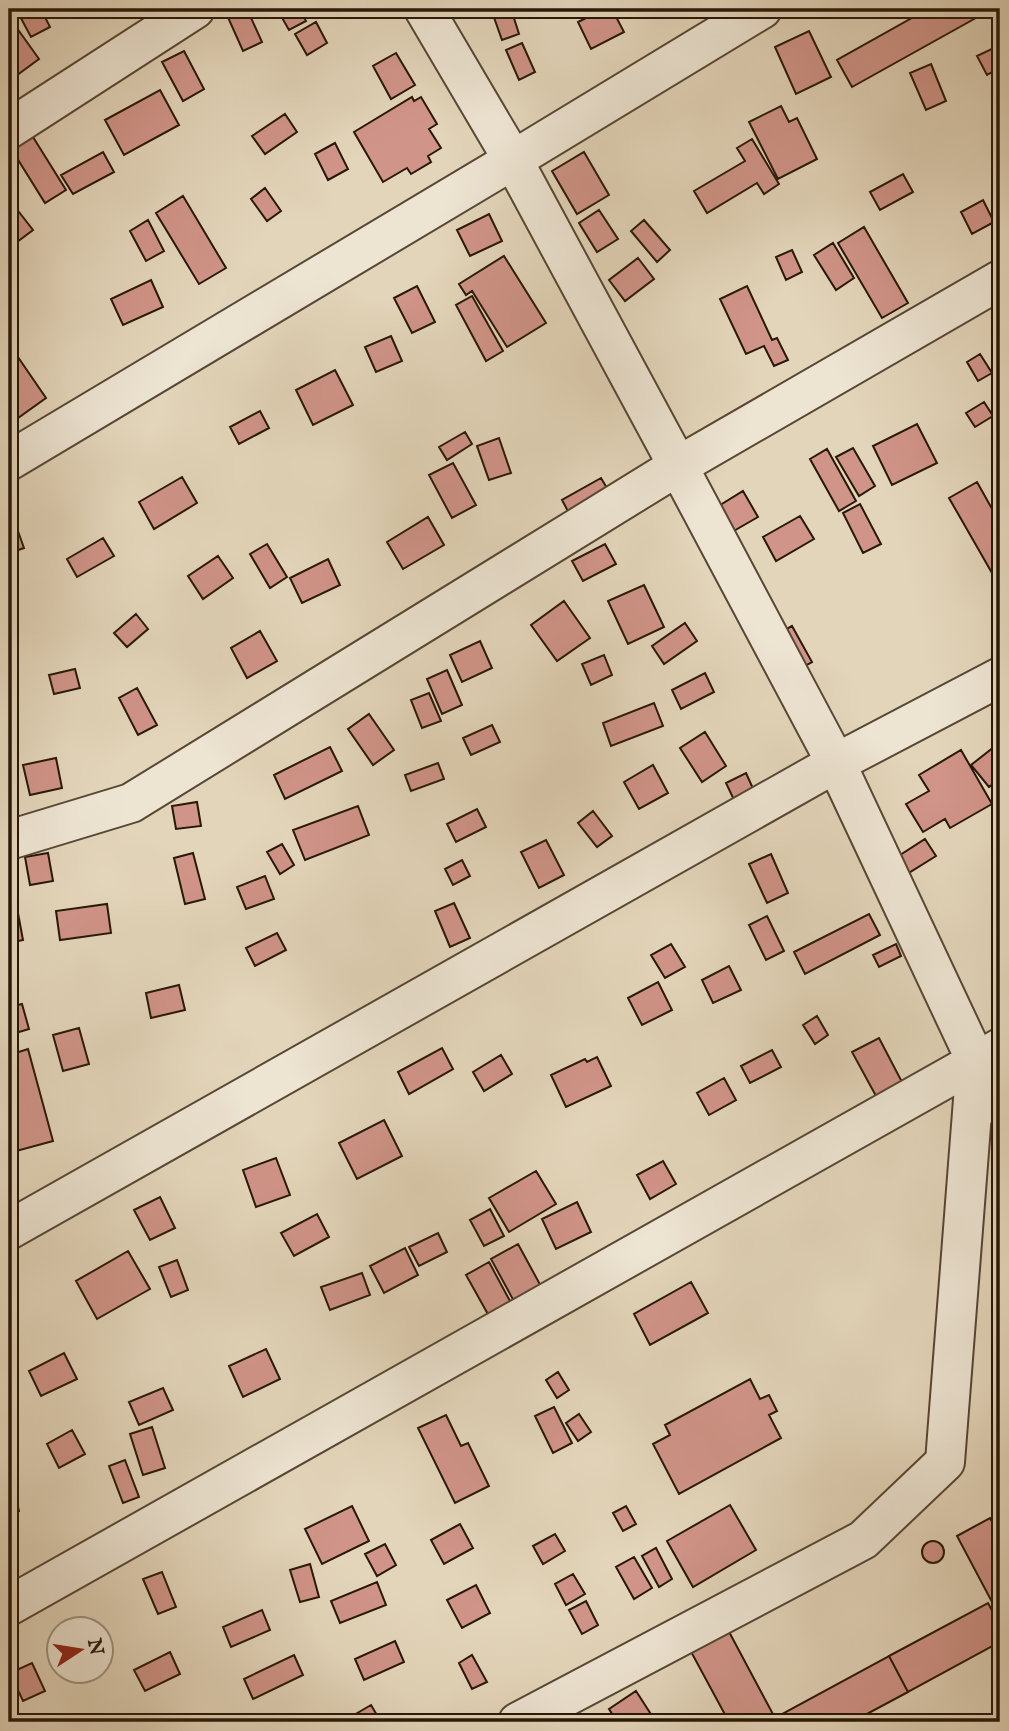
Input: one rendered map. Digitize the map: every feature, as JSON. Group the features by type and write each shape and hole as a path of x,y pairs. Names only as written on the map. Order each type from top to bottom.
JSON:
{"street":[{"path":"9,129 195,9"},
{"path":"424,9 513,160 836,763 988,1054 1000,1106"},
{"path":"9,461 762,9"},
{"path":"9,840 131,803 678,466 1000,280"},
{"path":"9,1230 836,763 1000,677"},
{"path":"9,1606 988,1054"},
{"path":"518,1722 863,1540 945,1462 988,1054"}],"building":[{"path":"16,9 41,9 50,27 31,37"},
{"path":"234,9 247,9 262,42 243,51 226,13"},
{"path":"277,9 299,9 306,21 289,30"},
{"path":"491,9 511,9 519,34 502,40"},
{"path":"604,9 612,9 624,32 591,49 578,22"},
{"path":"928,9 979,9 983,14 852,87 837,60"},
{"path":"316,22 327,43 307,55 295,34"},
{"path":"19,31 39,59 9,81 9,38"},
{"path":"809,31 831,77 796,94 775,47"},
{"path":"522,43 535,72 519,80 506,50"},
{"path":"1000,45 1000,68 987,75 977,56"},
{"path":"184,51 204,89 183,101 162,62"},
{"path":"396,53 415,85 391,99 373,66"},
{"path":"931,64 946,101 926,110 910,73"},
{"path":"160,90 179,125 124,155 105,120"},
{"path":"412,97 414,101 421,97 437,124 429,129 441,148 428,156 431,162 411,174 407,168 383,182 354,132"},
{"path":"781,106 789,122 797,118 817,159 778,179 749,122"},
{"path":"285,114 297,132 265,154 252,136"},
{"path":"33,137 66,190 45,203 12,150"},
{"path":"752,139 779,184 764,194 757,183 707,213 694,191 745,161 737,148"},
{"path":"335,143 348,169 328,180 315,154"},
{"path":"103,152 114,172 73,194 61,175"},
{"path":"584,152 609,195 577,214 552,171"},
{"path":"903,174 913,192 880,210 870,192"},
{"path":"265,188 281,211 267,221 251,199"},
{"path":"183,196 226,268 199,284 156,213"},
{"path":"983,200 994,222 972,234 961,212"},
{"path":"12,203 33,230 9,248 9,206"},
{"path":"599,210 618,239 597,252 579,223"},
{"path":"489,214 502,241 470,256 457,230"},
{"path":"148,220 164,251 146,261 130,231"},
{"path":"644,220 670,250 657,262 631,231"},
{"path":"864,227 908,303 882,318 838,243"},
{"path":"833,243 854,278 836,290 814,255"},
{"path":"792,250 802,272 786,280 776,257"},
{"path":"504,256 546,323 507,347 472,291 466,295 459,284"},
{"path":"638,258 654,279 625,301 609,280"},
{"path":"151,280 163,307 123,325 111,299"},
{"path":"417,286 435,322 412,333 394,298"},
{"path":"747,286 772,340 777,338 788,360 774,366 764,346 746,354 720,299"},
{"path":"472,296 503,351 486,361 456,305"},
{"path":"391,336 402,361 376,372 365,347"},
{"path":"9,344 46,398 11,423 9,420"},
{"path":"980,354 992,373 978,381 967,362"},
{"path":"335,370 353,405 313,425 296,390"},
{"path":"984,402 993,416 975,427 966,413"},
{"path":"260,411 269,428 239,444 230,427"},
{"path":"917,424 937,463 892,485 873,446"},
{"path":"465,432 472,444 447,460 439,447"},
{"path":"499,438 511,473 489,480 477,446"},
{"path":"853,448 875,486 859,496 836,457"},
{"path":"827,449 856,501 839,511 810,459"},
{"path":"453,463 476,505 452,518 429,475"},
{"path":"182,477 197,503 154,529 139,502"},
{"path":"601,478 611,495 571,517 562,500"},
{"path":"977,482 1000,523 1000,587 949,498"},
{"path":"743,491 758,517 732,532 717,507"},
{"path":"860,504 881,544 863,553 843,513"},
{"path":"800,516 814,539 776,561 763,537"},
{"path":"428,517 444,545 403,569 387,542"},
{"path":"14,520 24,548 9,553 9,522"},
{"path":"103,538 114,556 77,577 67,559"},
{"path":"267,544 287,577 270,588 250,554"},
{"path":"605,544 616,564 583,581 572,561"},
{"path":"218,556 233,578 203,599 188,576"},
{"path":"328,559 340,585 302,603 290,578"},
{"path":"644,585 664,627 628,644 608,601"},
{"path":"564,601 590,638 557,661 531,625"},
{"path":"136,614 148,629 127,647 114,633"},
{"path":"685,623 697,641 664,664 652,646"},
{"path":"792,626 812,662 794,672 773,637"},
{"path":"260,631 277,661 247,678 231,648"},
{"path":"480,641 492,668 462,682 450,655"},
{"path":"604,655 612,675 591,685 582,664"},
{"path":"75,669 80,688 54,694 49,675"},
{"path":"447,670 462,705 442,714 427,679"},
{"path":"705,673 714,692 681,709 672,690"},
{"path":"137,688 157,725 138,735 119,698"},
{"path":"429,693 441,721 422,728 411,700"},
{"path":"654,703 663,726 611,746 603,723"},
{"path":"369,714 394,750 373,765 348,729"},
{"path":"492,725 500,742 471,755 463,738"},
{"path":"705,732 726,766 702,782 680,748"},
{"path":"999,743 1000,778 989,787 971,765"},
{"path":"330,747 342,771 285,799 274,775"},
{"path":"961,750 992,804 950,828 945,819 923,832 906,804 929,791 919,775"},
{"path":"56,758 62,788 30,795 23,765"},
{"path":"438,763 444,779 411,791 405,775"},
{"path":"653,765 668,793 639,809 624,782"},
{"path":"746,773 755,793 735,802 726,783"},
{"path":"197,802 201,826 176,829 172,806"},
{"path":"358,806 369,835 305,860 293,830"},
{"path":"477,809 486,827 456,842 447,824"},
{"path":"593,811 612,836 597,847 578,823"},
{"path":"925,839 936,856 907,874 897,857"},
{"path":"546,840 564,875 539,888 521,852"},
{"path":"282,844 294,865 280,874 267,852"},
{"path":"48,853 53,881 30,885 25,857"},
{"path":"193,853 205,899 185,904 174,858"},
{"path":"771,854 788,893 767,903 749,864"},
{"path":"462,860 470,876 453,885 445,869"},
{"path":"265,876 274,899 246,909 237,887"},
{"path":"454,903 470,938 450,947 435,911"},
{"path":"107,904 111,933 60,940 56,911"},
{"path":"17,908 23,940 9,943 9,910"},
{"path":"869,914 880,935 805,974 794,952"},
{"path":"767,916 784,951 766,960 749,925"},
{"path":"277,933 286,950 255,966 246,948"},
{"path":"671,944 685,967 665,978 651,955"},
{"path":"896,944 901,956 879,967 873,955"},
{"path":"729,966 741,990 713,1003 702,980"},
{"path":"658,982 672,1010 642,1025 628,998"},
{"path":"179,985 185,1010 151,1018 146,993"},
{"path":"22,1004 29,1029 9,1035 9,1007"},
{"path":"817,1016 828,1035 815,1044 803,1025"},
{"path":"79,1028 89,1064 63,1071 53,1035"},
{"path":"879,1038 902,1082 876,1096 852,1052"},
{"path":"442,1048 453,1069 409,1094 398,1072"},
{"path":"28,1049 53,1141 9,1153 9,1055"},
{"path":"772,1050 781,1067 750,1083 741,1066"},
{"path":"501,1055 512,1074 484,1091 473,1072"},
{"path":"597,1057 611,1086 566,1107 551,1075 585,1059 587,1062"},
{"path":"724,1078 736,1100 709,1115 697,1093"},
{"path":"384,1120 402,1156 357,1179 339,1143"},
{"path":"276,1158 290,1195 256,1207 243,1170"},
{"path":"663,1161 676,1184 650,1199 637,1175"},
{"path":"536,1171 556,1204 509,1232 489,1198"},
{"path":"160,1197 175,1228 150,1240 134,1210"},
{"path":"577,1202 591,1232 556,1249 542,1219"},
{"path":"490,1209 504,1236 484,1246 470,1220"},
{"path":"317,1214 329,1237 294,1256 281,1233"},
{"path":"438,1233 447,1252 419,1266 409,1247"},
{"path":"518,1244 543,1290 516,1305 491,1259"},
{"path":"405,1248 418,1275 384,1293 370,1266"},
{"path":"128,1251 150,1289 97,1319 76,1281"},
{"path":"177,1260 188,1290 171,1297 159,1267"},
{"path":"489,1262 511,1303 489,1316 466,1275"},
{"path":"362,1273 370,1295 330,1310 321,1287"},
{"path":"691,1282 708,1313 650,1345 634,1314"},
{"path":"266,1349 280,1379 243,1397 229,1366"},
{"path":"64,1353 77,1379 41,1396 29,1371"},
{"path":"558,1372 569,1390 557,1398 546,1380"},
{"path":"750,1379 760,1399 769,1395 777,1411 769,1415 781,1438 679,1494 653,1444 670,1435 665,1425"},
{"path":"163,1388 173,1410 139,1425 129,1402"},
{"path":"554,1407 572,1443 553,1453 535,1416"},
{"path":"579,1414 591,1432 578,1441 566,1423"},
{"path":"446,1415 461,1446 468,1443 489,1486 455,1503 418,1428"},
{"path":"152,1427 165,1468 143,1475 130,1434"},
{"path":"72,1430 85,1454 59,1468 47,1444"},
{"path":"125,1460 139,1497 123,1503 109,1466"},
{"path":"9,1479 19,1511 9,1514"},
{"path":"730,1505 756,1550 693,1587 667,1541"},
{"path":"352,1506 369,1541 322,1564 305,1529"},
{"path":"626,1506 636,1524 623,1531 613,1513"},
{"path":"990,1518 1000,1536 1000,1617 957,1536"},
{"path":"460,1524 473,1548 444,1564 431,1540"},
{"path":"555,1534 565,1551 543,1564 533,1546"},
{"path":"933,1541 941,1544 944,1552 941,1560 933,1563 925,1560 922,1552 925,1544"},
{"path":"385,1544 396,1565 377,1576 365,1554"},
{"path":"656,1548 672,1579 659,1587 642,1556"},
{"path":"634,1557 652,1588 634,1599 616,1567"},
{"path":"310,1564 319,1597 300,1602 290,1570"},
{"path":"162,1572 176,1607 158,1614 143,1579"},
{"path":"573,1574 585,1594 566,1605 555,1584"},
{"path":"377,1582 386,1605 340,1623 331,1601"},
{"path":"476,1585 490,1613 462,1628 447,1600"},
{"path":"586,1601 598,1625 582,1634 569,1610"},
{"path":"988,1603 1000,1626 1000,1642 908,1692 889,1656"},
{"path":"262,1610 270,1630 231,1647 223,1627"},
{"path":"727,1628 775,1718 889,1656 908,1692 852,1722 729,1722 689,1648"},
{"path":"395,1641 404,1662 364,1680 355,1659"},
{"path":"170,1652 180,1674 145,1691 134,1670"},
{"path":"294,1655 303,1675 253,1699 244,1679"},
{"path":"472,1655 487,1682 472,1689 459,1663"},
{"path":"32,1663 45,1691 23,1701 10,1673"},
{"path":"636,1691 656,1722 617,1722 609,1709"},
{"path":"371,1705 381,1722 342,1722"}]}
